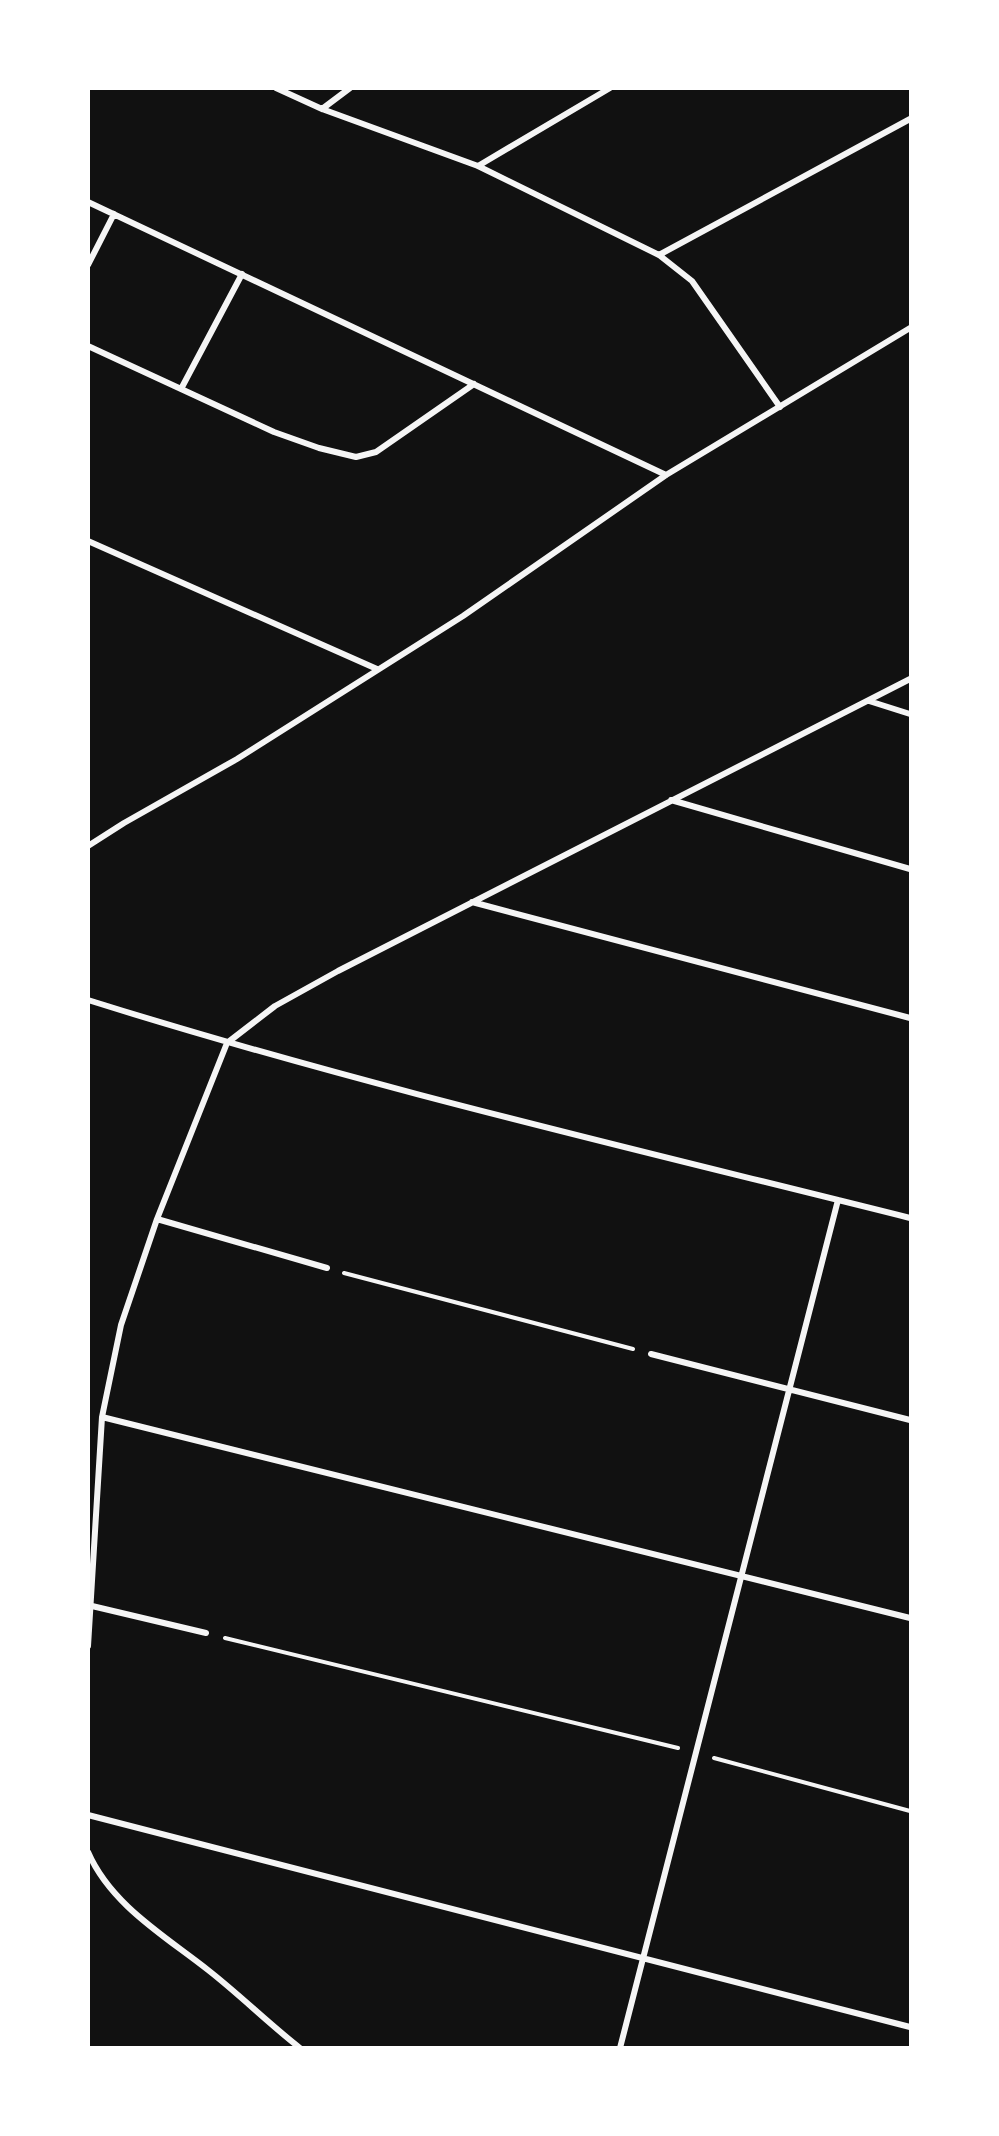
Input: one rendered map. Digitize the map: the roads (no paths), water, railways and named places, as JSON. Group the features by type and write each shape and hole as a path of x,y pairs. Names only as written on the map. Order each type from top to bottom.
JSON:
{"street":[{"path":"276,88 322,109 478,166 659,255 692,281 780,407"},
{"path":"322,109 350,88"},
{"path":"478,166 610,88"},
{"path":"659,255 910,119"},
{"path":"88,202 666,475"},
{"path":"88,265 114,214"},
{"path":"181,389 242,274"},
{"path":"88,846 237,759 463,616 666,475 910,328"},
{"path":"88,346 274,432 319,448 356,457 376,452 474,384"},
{"path":"88,541 377,669"},
{"path":"88,1646 102,1417 121,1324 157,1219 228,1043 275,1006 472,902 910,679"},
{"path":"870,701 910,714"},
{"path":"671,800 910,869"},
{"path":"472,902 910,1018"},
{"path":"88,1000 228,1043 521,1122 910,1218"},
{"path":"620,2048 698,1753 838,1200"},
{"path":"157,1219 327,1268"},
{"path":"651,1353 910,1420"},
{"path":"102,1417 910,1618"},
{"path":"92,1606 206,1633"},
{"path":"88,1815 910,2027"},
{"path":"88,1852 96,1869 114,1893 140,1918 210,1971 300,2048"}]}
